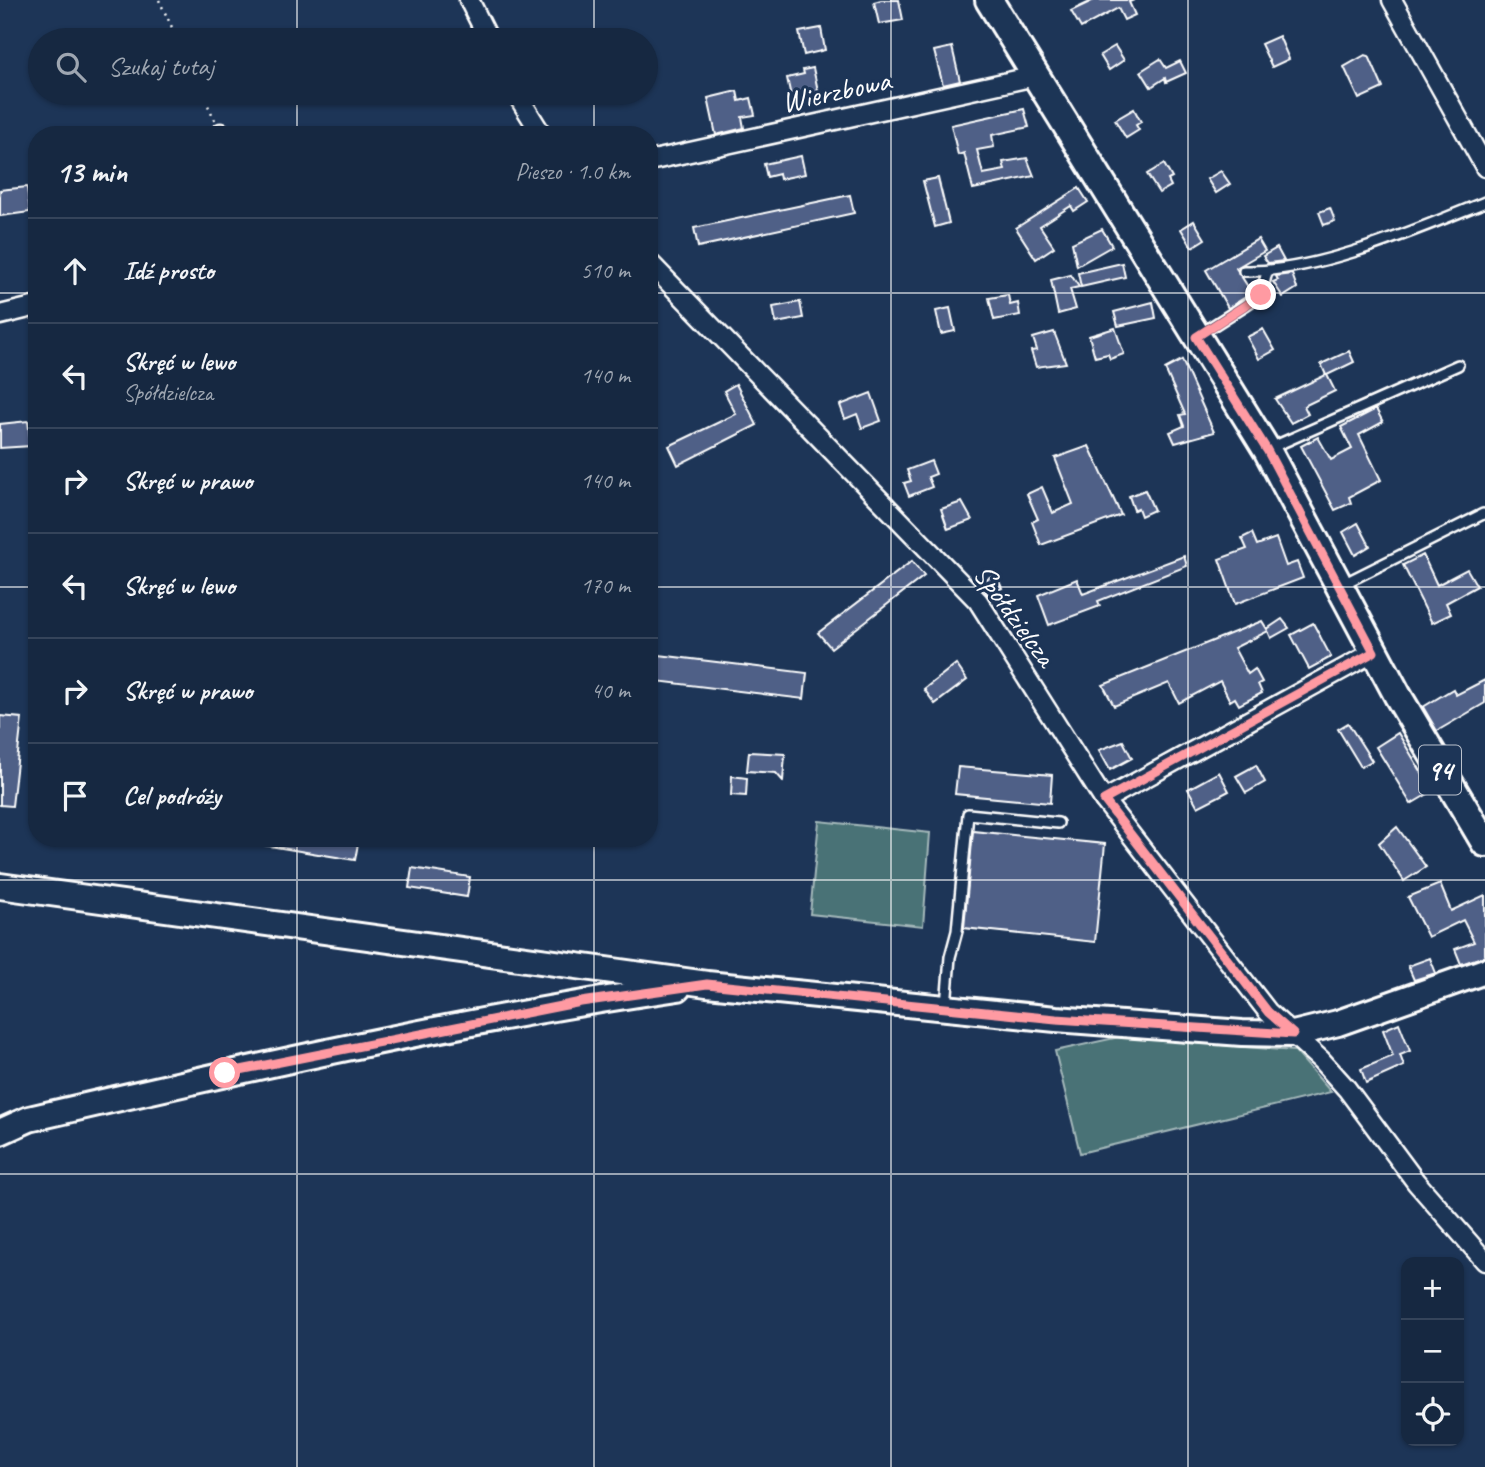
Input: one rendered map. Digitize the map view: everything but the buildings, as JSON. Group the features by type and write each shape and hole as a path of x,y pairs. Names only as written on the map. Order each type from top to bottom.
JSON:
{"main road":[{"name":"94","path":"989,0 1267,450 1374,652 1485,843"},
{"path":"0,886 707,984 945,1008 1242,1033 1293,1034 1338,1023 1485,971"},
{"path":"587,1001 596,993 599,985 596,968"},
{"path":"0,1132 29,1119 225,1073 587,1001 707,984"}],"street":[{"path":"469,0 483,28"},
{"path":"1392,0 1485,167"},
{"name":"Wierzbowa","path":"658,160 1035,76"},
{"path":"523,105 536,126"},
{"name":"Spółdzielcza","path":"658,271 978,601 1104,800 1268,1012 1347,1089 1416,1182 1485,1261"},
{"path":"0,316 28,308"},
{"path":"1104,800 1374,652"}],"lane":[{"path":"1244,271 1267,272 1331,257 1426,226 1485,202"},
{"path":"1196,337 1261,295 1267,272"},
{"path":"1267,450 1458,365"},
{"path":"1338,587 1483,514"},
{"path":"945,1008 950,957 957,931 968,814 1058,823"}],"path":[{"path":"159,0 172,28"},
{"path":"208,105 218,126"}],"green space":[{"path":"819,821 930,833 923,926 810,914"},
{"path":"1119,1037 1295,1051 1331,1092 1080,1153 1055,1051"}],"route":[{"path":"225,1073 581,1002 707,984 1056,1019 1242,1033 1293,1034 1268,1012 1104,800 1374,652 1267,450 1196,337 1261,295"}]}
